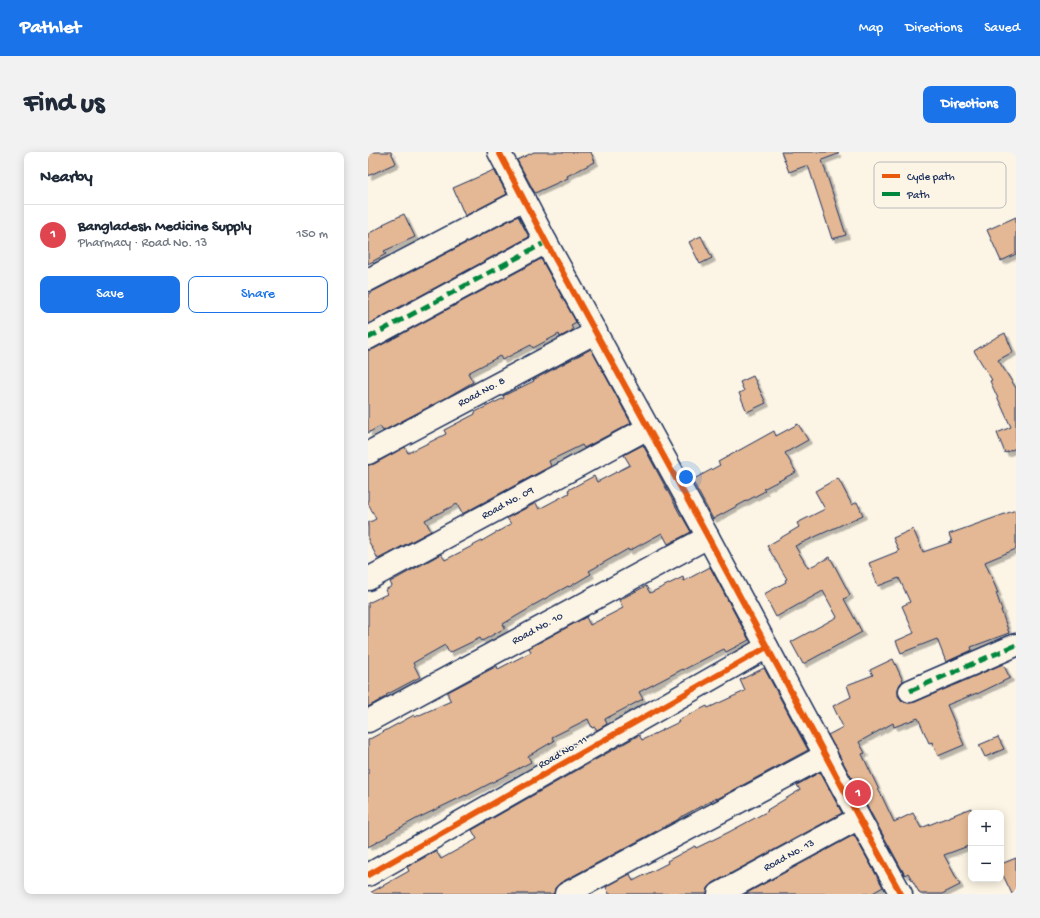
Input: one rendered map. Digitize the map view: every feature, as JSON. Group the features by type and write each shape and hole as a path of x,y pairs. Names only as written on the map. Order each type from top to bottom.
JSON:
{"street":[{"path":"500,152 546,242 826,755 897,893"},
{"path":"368,280 524,199"},
{"path":"368,338 546,242"},
{"name":"Road No. 8","path":"368,453 596,332"},
{"name":"Road No. 09","path":"368,579 648,428"},
{"name":"Road No. 10","path":"368,721 708,537"},
{"path":"910,691 1016,645"},
{"name":"Road No. 11","path":"368,875 767,647"},
{"path":"566,894 826,755"},
{"name":"Road No. 13","path":"719,894 859,818"}],"building":[{"path":"368,152 391,152 396,163 368,176"},
{"path":"534,152 591,152 595,162 567,176 568,178 535,193 517,160"},
{"path":"781,152 838,152 838,154 822,160 846,235 832,239 808,165 789,172"},
{"path":"494,170 507,194 465,216 453,188"},
{"path":"404,214 415,237 384,251 386,254 368,264 368,234 384,225 383,224"},
{"path":"518,216 529,237 368,324 368,294"},
{"path":"1016,217 1016,254 1001,261 987,230"},
{"path":"701,236 712,258 700,264 689,242"},
{"path":"541,259 576,322 571,325 573,330 560,337 559,334 533,348 531,345 502,360 500,356 468,373 473,382 444,399 383,431 380,426 368,433 368,350 374,349"},
{"path":"1005,333 1013,352 998,360 1016,388 1016,448 1005,453 997,433 1011,427 990,381 992,380 974,351"},
{"path":"591,349 631,423 584,448 582,445 549,461 551,466 462,514 457,504 425,520 431,531 378,559 368,540 368,523 376,519 368,503 368,465 374,464 405,447 408,453 446,434 444,430 475,414 475,412 504,398 503,396 534,381 533,380"},
{"path":"753,376 766,403 747,412 739,393 744,391 740,382"},
{"path":"798,424 808,440 785,453 796,472 763,489 765,491 713,519 692,480 720,465 718,462 774,431 776,436"},
{"path":"643,445 691,532 668,544 662,533 629,551 628,549 589,571 591,574 532,606 503,624 505,628 482,641 480,638 449,653 445,645 413,663 420,677 386,695 387,696 368,707 368,603 387,594 385,590 392,586 390,582 441,554 445,560 480,542 511,524 507,518 536,503 539,509 569,493 568,490 594,476 597,482 630,465 624,455"},
{"path":"838,478 852,505 857,502 863,515 795,546 808,568 830,557 850,595 844,599 862,632 803,664 791,642 837,617 823,591 776,617 764,594 786,582 785,580 787,579 767,546 799,527 797,523 825,509 815,491"},
{"path":"1016,510 1016,549 985,562 998,593 996,593 1009,633 971,647 972,650 946,662 937,639 901,653 896,641 914,633 902,606 910,602 899,578 878,586 869,563 899,551 893,538 913,529 923,552 952,542 949,534"},
{"path":"710,567 749,640 726,652 724,649 639,692 643,699 605,719 607,724 597,730 595,727 592,728 588,719 552,737 554,741 528,756 531,762 466,796 418,818 368,847 368,740 414,715 415,717 451,701 448,696 448,692 497,666 498,669 531,652 529,648 586,617 590,625 623,608 619,600 646,586 650,593 683,577 684,581"},
{"path":"893,659 903,681 898,689 898,696 902,701 908,703 915,702 1003,664 1010,678 977,694 947,705 964,745 938,756 932,742 929,743 918,718 894,727 893,723 859,742 865,753 862,754 894,822 913,813 921,828 971,808 971,810 968,810 968,846 944,855 960,885 942,894 920,894 908,873 905,875 828,735 843,727 833,706 851,697 847,685 873,675 870,670"},
{"path":"764,668 808,750 560,883 555,888 554,894 368,894 409,871 407,867 436,851 441,859 477,839 472,830 639,735 642,740 707,706 708,708 745,691 740,680"},
{"path":"998,737 1004,749 985,757 979,745"},
{"path":"820,772 842,813 713,883 708,888 707,894 609,894 606,887 630,874 633,881 668,863 667,861 695,846 696,848 768,811 767,810 800,790 797,785"},
{"path":"854,835 883,887 871,894 745,894"},
{"path":"1016,858 1016,894 1012,894 1004,877 1004,863"}],"marked path":[{"path":"368,338 546,242"},
{"path":"910,691 1016,645"}],"cycle path":[{"path":"499,152 546,242 708,537 901,894"},
{"path":"368,875 767,647"}],"place":[{"name":"Bangladesh Medicine Supply","path":"858,793"}]}
